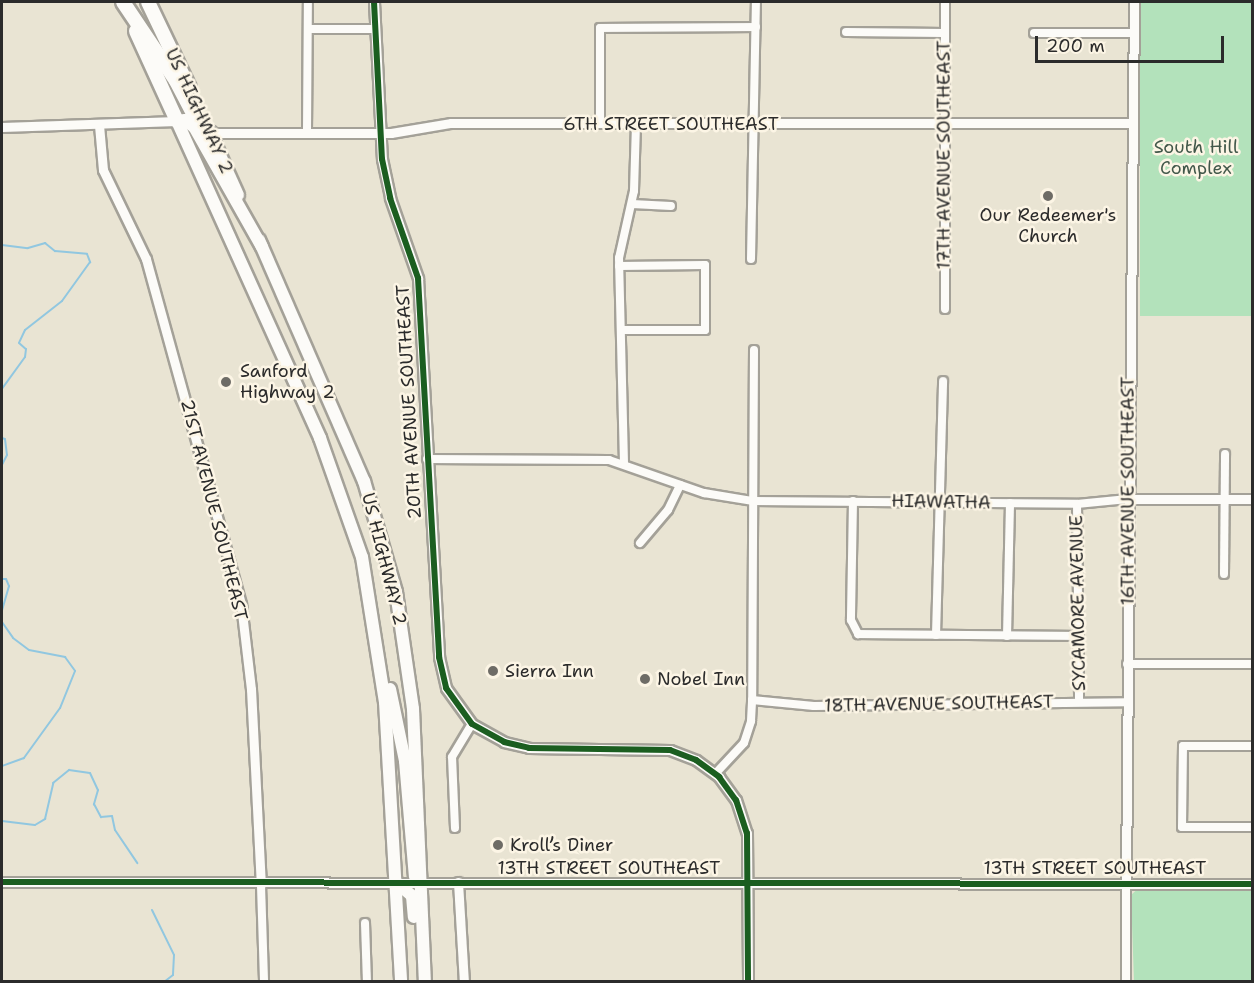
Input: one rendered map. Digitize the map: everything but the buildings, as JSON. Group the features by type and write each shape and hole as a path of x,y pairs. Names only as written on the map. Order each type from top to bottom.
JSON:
{"highway":[{"name":"US HIGHWAY 2","path":"123,2 336,479 362,557 380,654 401,981"},
{"path":"123,2 176,81 200,127 210,133"},
{"name":"US HIGHWAY 2","path":"148,2 262,247 364,481 396,592 413,709 425,981"},
{"path":"177,122 190,122 262,247"},
{"path":"380,654 402,741 409,850 415,877 420,882"},
{"path":"396,882 412,896 418,981"}],"street":[{"path":"307,131 308,2"},
{"name":"20TH AVENUE SOUTHEAST","path":"374,2 380,134 390,198 418,278 439,657 450,695 472,724"},
{"path":"752,259 752,123 756,2"},
{"name":"17TH AVENUE SOUTHEAST","path":"945,2 945,309"},
{"name":"16TH AVENUE SOUTHEAST","path":"1126,981 1128,499 1134,2"},
{"path":"600,124 600,28 756,27"},
{"path":"308,29 375,29"},
{"path":"846,32 944,33"},
{"path":"1034,33 1134,33"},
{"path":"2,127 177,122"},
{"name":"6TH STREET SOUTHEAST","path":"210,133 307,131 380,134 451,123 636,125 1133,123"},
{"name":"21ST AVENUE SOUTHEAST","path":"99,125 103,170 146,259 241,604 251,689 264,981"},
{"path":"427,459 624,463 619,266 632,204 636,125"},
{"path":"632,204 671,206"},
{"path":"619,266 705,265 705,330 622,330"},
{"path":"715,774 738,751 749,733 752,700 754,350"},
{"path":"936,635 936,513 940,501 943,381"},
{"path":"1224,574 1225,454"},
{"name":"HIAWATHA","path":"624,463 680,485 723,498 753,501 1077,504 1128,499"},
{"path":"640,543 669,510 680,485"},
{"path":"1128,499 1252,500"},
{"path":"853,501 854,631 863,635 1078,636"},
{"path":"1007,636 1010,503"},
{"name":"SYCAMORE AVENUE","path":"1077,504 1079,702"},
{"path":"1127,664 1252,664"},
{"name":"18TH AVENUE SOUTHEAST","path":"752,700 814,706 1127,702"},
{"path":"455,828 452,758 472,724 504,742 529,748 670,750 696,760 715,774 742,815 747,833 748,981"},
{"path":"1252,746 1183,746 1182,827 1252,826"},
{"name":"13TH STREET SOUTHEAST","path":"2,882 261,885 396,882 1252,884"},
{"path":"458,882 464,981"},
{"path":"365,923 368,981"}],"green space":[{"name":"South Hill Complex","path":"1140,2 1252,2 1252,316 1140,316"},
{"path":"1140,887 1252,890 1252,981 1134,981 1131,895"}],"waterway":[{"path":"2,245 28,248 45,243 55,251 87,254 90,262 62,301 25,330 19,343 26,349 25,357 2,389"},
{"path":"2,438 5,439 7,455 2,465"},
{"path":"2,579 6,579 9,586 2,611"},
{"path":"2,622 13,638 29,650 65,657 75,671 60,708 24,758 2,766"},
{"path":"2,821 35,825 45,819 53,783 69,770 90,773 98,790 94,804 101,817 112,816 115,830 137,863"},
{"path":"152,910 174,955 173,975 164,982"}],"cycle path":[{"path":"374,2 382,159 390,198 418,278 439,657 446,688 472,724 504,742 529,748 670,750 696,760 719,777 736,800 747,833 748,982"},
{"path":"2,882 1252,884"}],"place":[{"name":"Our Redeemer's Church","path":"1048,196"},
{"name":"Sanford Highway 2","path":"226,382"},
{"name":"Sierra Inn","path":"493,671"},
{"name":"Nobel Inn","path":"645,679"},
{"name":"Kroll’s Diner","path":"498,845"}]}
